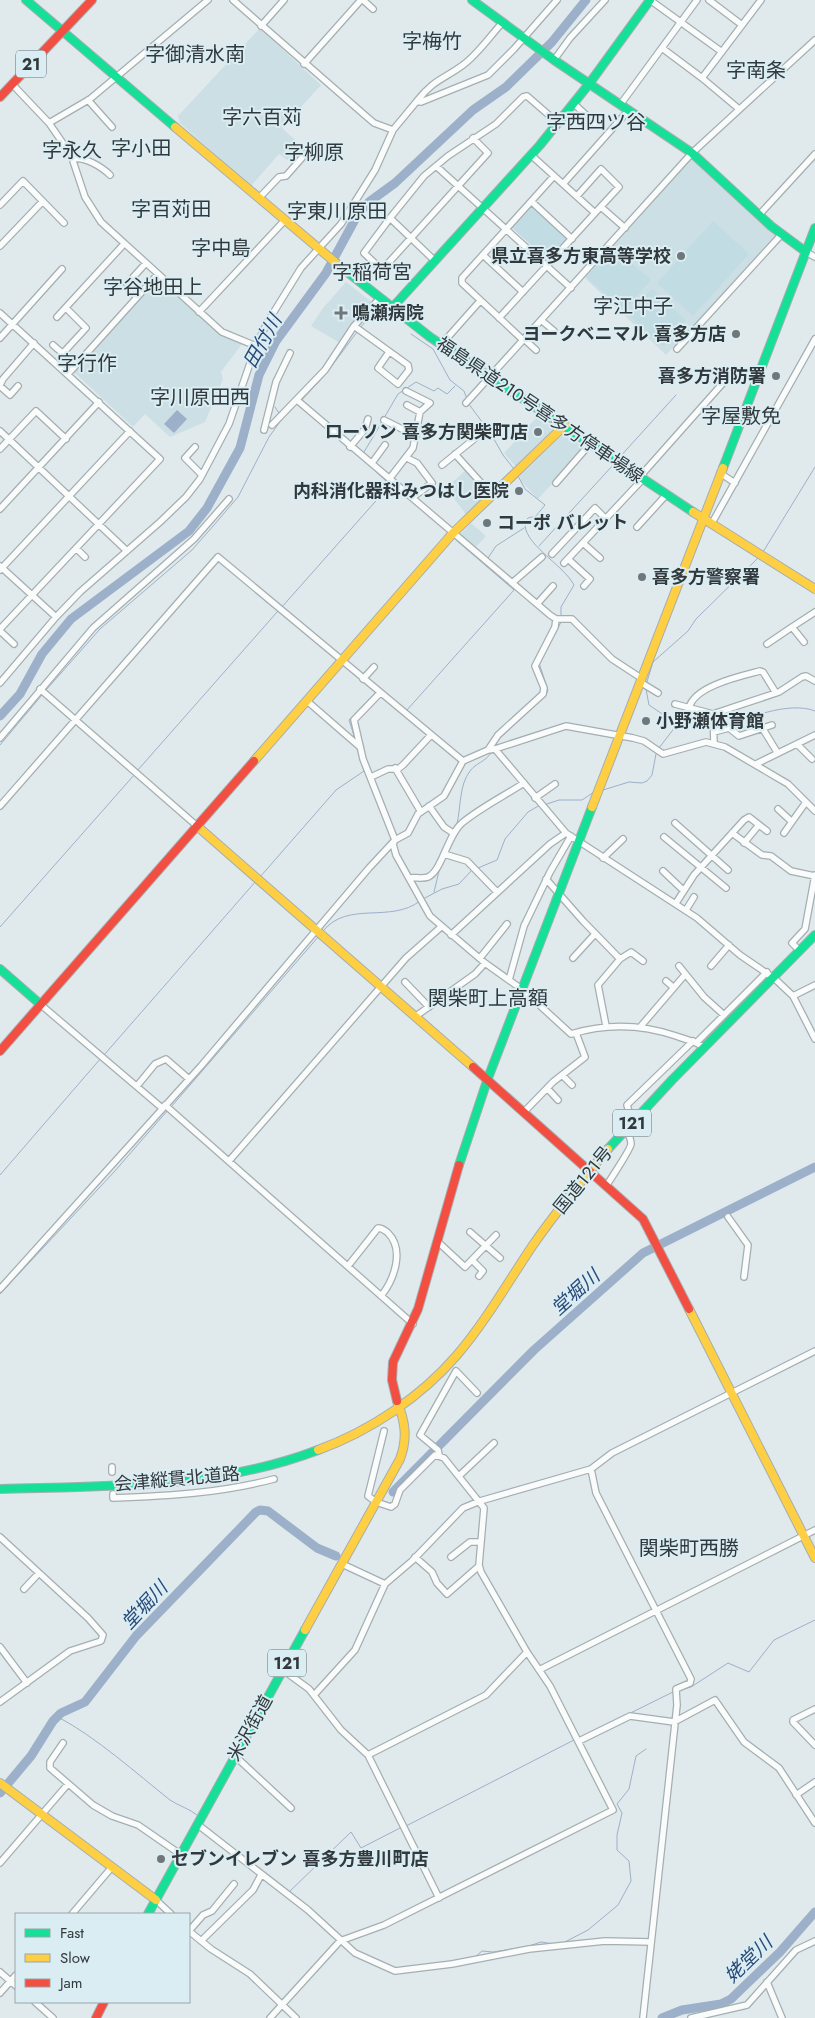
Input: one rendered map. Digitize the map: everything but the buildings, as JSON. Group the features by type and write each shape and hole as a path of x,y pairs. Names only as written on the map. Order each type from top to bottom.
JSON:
{"main road":[{"name":"福島県道210号喜多方停車場線","path":"26,0 324,254 392,308 490,378 565,425 590,444 702,518 815,589"},
{"name":"21","path":"0,97 92,0"},
{"path":"472,0 589,84 692,153 759,216 806,252"},
{"path":"392,308 434,260 484,208 558,123 650,0"},
{"name":"米沢街道","path":"149,1913 405,1448 406,1433 392,1380 394,1362 413,1324 462,1155 488,1078 815,228"},
{"path":"0,1051 453,533 565,425"},
{"path":"197,826 488,1078 643,1219 815,1558"},
{"name":"国道121号","path":"399,1404 447,1367 455,1358 556,1214 590,1170 632,1122 704,1047 775,979 815,935"},
{"path":"0,969 40,1004"},
{"name":"国道121号","path":"399,1404 474,1332"},
{"path":"447,1367 456,1371 455,1358"},
{"name":"会津縦貫北道路","path":"0,1483 186,1476 247,1468 280,1459 324,1443 399,1404"},
{"name":"会津縦貫北道路","path":"0,1489 185,1482 246,1474 281,1465 326,1448 362,1430 399,1404"},
{"path":"3,1785 156,1900"},
{"path":"96,2018 104,2003"}],"street":[{"path":"49,123 88,100 208,0"},
{"path":"233,0 304,64 374,123 393,130"},
{"path":"261,26 284,0"},
{"path":"304,64 362,0 373,9"},
{"path":"417,101 421,102 479,80 497,67 557,0"},
{"path":"552,58 605,0"},
{"path":"650,0 722,52"},
{"path":"620,105 697,0"},
{"path":"709,0 742,25"},
{"path":"702,78 761,0"},
{"path":"0,683 56,617 97,576 186,497 202,475 229,424 256,346 284,294 318,248 341,224 376,170 393,130 417,101 440,78 468,62 503,22"},
{"path":"466,403 692,153 815,40"},
{"path":"662,48 739,109"},
{"path":"12,84 49,123 73,159 85,197 101,222 222,332 256,346"},
{"path":"473,138 488,153 382,270 364,252 424,176 473,138 496,124 523,97 527,96 558,123"},
{"path":"88,100 112,126"},
{"path":"573,103 596,124"},
{"path":"563,184 628,111"},
{"path":"260,198 279,177 286,176 308,151"},
{"path":"759,216 815,154"},
{"path":"531,155 595,213"},
{"path":"73,159 77,158 98,165 110,175"},
{"path":"436,166 548,265 571,288"},
{"path":"499,318 620,187 601,169 577,196"},
{"path":"536,350 480,301 462,283 462,278 554,176"},
{"path":"0,205 23,181 64,223"},
{"path":"0,246 42,202"},
{"path":"532,202 572,238"},
{"path":"601,207 625,228"},
{"path":"390,218 434,260"},
{"path":"199,312 285,220"},
{"path":"677,349 781,234"},
{"path":"57,317 124,244"},
{"path":"806,252 815,258"},
{"path":"483,255 523,292"},
{"path":"127,284 146,263"},
{"path":"0,338 62,269"},
{"path":"68,374 158,274"},
{"path":"272,425 325,370 354,326 380,298"},
{"path":"441,344 480,301"},
{"path":"63,353 86,328 66,308"},
{"path":"0,312 160,459 0,630 14,644"},
{"path":"542,320 554,332"},
{"path":"354,326 389,352 409,368 398,384 378,368 389,352"},
{"path":"712,523 815,339"},
{"path":"18,386 10,395 0,385 2,379 34,343"},
{"path":"53,345 76,365"},
{"path":"264,430 276,382 290,353"},
{"path":"584,586 590,579 566,561 642,478 677,433 723,383"},
{"path":"390,478 407,458 416,436 420,412 430,403 406,391"},
{"path":"297,400 537,604 559,619 576,622 612,659 658,692"},
{"path":"0,509 99,402"},
{"path":"407,405 420,412"},
{"path":"0,449 36,410 66,439"},
{"path":"350,447 365,429 368,419"},
{"path":"384,420 416,436"},
{"path":"0,431 128,550"},
{"path":"56,617 1,568 130,431"},
{"path":"442,465 484,431"},
{"path":"556,483 590,444"},
{"path":"372,464 385,446"},
{"path":"195,447 185,458 202,475"},
{"path":"455,454 492,495"},
{"path":"407,458 417,463 432,483 413,497"},
{"path":"720,473 736,483"},
{"path":"637,527 667,494"},
{"path":"0,738 98,622 194,539 229,499"},
{"path":"552,554 595,508 605,518"},
{"path":"583,542 600,558"},
{"path":"76,548 85,558"},
{"path":"0,806 218,557 463,761"},
{"path":"512,583 542,557"},
{"path":"537,604 553,586"},
{"path":"767,644 815,612"},
{"path":"491,749 498,735 543,694 543,683 535,666 559,619"},
{"path":"792,627 804,642"},
{"path":"363,679 374,667"},
{"path":"689,708 696,697 714,685 760,671 763,672 776,693"},
{"path":"675,704 712,714 776,693 802,677 806,676 815,681"},
{"path":"40,689 197,826"},
{"path":"380,693 354,720 371,778 395,840 393,844 396,855 430,916 486,963 523,990 568,1033 606,1026 641,1026 695,1041 704,1047"},
{"path":"307,701 361,747"},
{"path":"712,714 714,743"},
{"path":"714,732 729,728 739,736 772,725"},
{"path":"0,1290 189,1079 395,840 408,833 421,812 437,803 444,796 463,761 491,749 560,726 620,734 644,742 663,754 706,742 714,743 735,751 788,784 815,811"},
{"path":"763,729 777,752"},
{"path":"371,778 388,769 395,768 410,759 432,735"},
{"path":"756,764 777,752 815,735"},
{"path":"797,744 812,760"},
{"path":"491,749 524,783 568,835 676,903 775,979 793,996 815,1039"},
{"path":"395,768 421,812"},
{"path":"409,878 427,878 440,864 453,833 461,823 524,783"},
{"path":"535,798 555,784"},
{"path":"784,833 806,802"},
{"path":"429,806 444,827 453,833"},
{"path":"778,809 791,821"},
{"path":"676,903 683,890 710,856 749,817 758,826 767,831"},
{"path":"675,823 728,870"},
{"path":"744,843 758,826"},
{"path":"732,832 762,855 771,856 791,871 815,875 814,888 804,929 792,943 800,951"},
{"path":"509,980 524,926 568,835"},
{"path":"452,935 550,844 568,835"},
{"path":"664,837 697,866 702,866 726,888"},
{"path":"603,858 622,839"},
{"path":"444,854 467,861 497,892"},
{"path":"663,871 683,890"},
{"path":"546,880 620,959"},
{"path":"686,910 694,897"},
{"path":"480,958 507,924"},
{"path":"229,1161 382,985 414,950 441,927"},
{"path":"573,958 595,934"},
{"path":"711,966 729,945"},
{"path":"606,1026 598,985 620,959 631,952 644,960"},
{"path":"416,1016 476,974 486,963"},
{"path":"679,966 704,997 724,1015"},
{"path":"632,1122 627,1105 724,1015 766,972"},
{"path":"641,1026 683,976"},
{"path":"666,980 673,987"},
{"path":"406,982 429,1007"},
{"path":"793,996 815,985"},
{"path":"40,1004 229,1161 413,1324"},
{"path":"525,1111 547,1088 586,1054 576,1033"},
{"path":"137,1086 155,1064 166,1059 189,1079"},
{"path":"562,1075 572,1085"},
{"path":"547,1088 558,1100"},
{"path":"607,1185 621,1160 630,1150 630,1138 626,1129"},
{"path":"728,1217 748,1246 744,1277"},
{"path":"348,1266 378,1228 381,1227 395,1242 396,1257 392,1279 381,1296"},
{"path":"470,1232 500,1258"},
{"path":"437,1241 465,1266 496,1235"},
{"path":"472,1260 484,1271 479,1276"},
{"path":"315,1694 355,1650 385,1584 415,1557 463,1508 480,1501 591,1469 612,1453 815,1351"},
{"path":"270,2018 340,1941 384,1925 612,1811 579,1742 479,1566 485,1514 480,1501 437,1450 420,1435 456,1371 476,1393"},
{"path":"384,1431 367,1491 368,1496 376,1502 391,1507 395,1504 400,1490 435,1455 437,1450"},
{"path":"459,1476 494,1443"},
{"path":"591,1469 596,1493 692,1679 690,1683 676,1689 644,2015"},
{"path":"113,1494 113,1498 171,1496 237,1488 274,1479"},
{"path":"539,1670 815,1530"},
{"path":"0,1538 39,1572 103,1636 101,1641 70,1651 0,1701"},
{"path":"451,1557 470,1542 481,1542"},
{"path":"415,1557 432,1572 436,1583 447,1594 463,1578 479,1566"},
{"path":"342,1564 385,1584"},
{"path":"24,1589 39,1572"},
{"path":"0,1647 27,1683"},
{"path":"368,1755 486,1695 527,1652"},
{"path":"283,1670 309,1689 341,1730 368,1755 439,1898"},
{"path":"579,1742 630,1716 674,1722 715,1700 744,1742 779,1768 815,1822"},
{"path":"815,1709 793,1722 815,1745"},
{"path":"63,1743 49,1765 68,1784 93,1805 112,1816 138,1825 180,1854"},
{"path":"235,1756 291,1808"},
{"path":"796,1795 815,1782"},
{"path":"0,1863 68,1784"},
{"path":"197,1824 308,1910 340,1941 359,1956 384,1968 400,1972 529,1949 605,1941 652,1942"},
{"path":"73,1913 112,1868"},
{"path":"201,1941 253,1890 261,1875"},
{"path":"190,1930 203,1914 212,1911 234,1884"},
{"path":"156,1900 170,1913"},
{"path":"190,1932 250,1974 296,2018"},
{"path":"691,2018 747,2006 796,1950 815,1941"},
{"path":"0,1972 15,1985"},
{"path":"0,1993 15,1976"},
{"path":"767,1982 782,2018"},
{"path":"36,2003 53,2018"}],"shaded area":[{"path":"260,28 321,85 282,128 304,148 290,162 279,154 251,186 180,123 178,116"},
{"name":"県立喜多方東高等学校","path":"691,159 777,235 666,355 585,278"},
{"path":"532,206 569,239 549,261 512,228"},
{"path":"713,221 749,254 693,316 657,283"},
{"path":"613,247 651,280 624,310 586,277"},
{"path":"155,282 160,282 226,338 242,344 221,372 223,379 205,422 170,437 145,414 133,427 74,372"},
{"name":"鳴瀬病院","path":"346,282 373,303 340,343 311,326 323,308"},
{"path":"652,289 686,320 663,346 628,314"},
{"path":"177,410 187,419 174,433 164,424"},
{"path":"537,417 556,429 517,468 504,453"},
{"path":"563,434 585,448 538,499 521,481 520,476"},
{"path":"466,470 489,496 467,516 446,488"},
{"path":"471,523 486,536 473,550 459,536"}],"waterway":[{"name":"田付川","path":"0,716 20,694 42,654 71,619 189,531 207,508 240,448 259,375 276,341 326,273 358,214 369,202 395,183 473,110 506,87 552,42 586,0"},
{"path":"361,327 372,314"},
{"path":"301,401 325,375 357,332"},
{"path":"411,334 433,349 450,380 464,391 467,399"},
{"path":"384,418 398,394 416,382 434,391 438,388 447,394 455,386"},
{"path":"618,459 676,395"},
{"path":"468,403 514,469"},
{"path":"275,407 279,413"},
{"path":"46,690 100,629 192,550 214,525 238,497 269,437 282,419"},
{"path":"364,452 382,422"},
{"path":"281,608 390,485 366,462"},
{"path":"539,546 614,464"},
{"path":"763,552 815,467"},
{"path":"517,474 525,489 545,505 536,516 525,521 530,538 574,585 561,607 561,618"},
{"path":"488,558 496,546 524,528"},
{"path":"407,710 514,590 456,540"},
{"path":"646,685 653,662 688,631 696,619 759,557"},
{"path":"137,771 278,611"},
{"path":"555,634 561,622"},
{"path":"499,739 546,695 548,690 539,663"},
{"path":"646,689 649,705 677,724"},
{"path":"355,739 349,720 376,692"},
{"path":"0,745 42,695"},
{"path":"717,728 779,709 804,708 815,711"},
{"path":"659,748 679,722 687,722 702,728 711,729"},
{"path":"457,824 462,789 466,777 472,768 491,753"},
{"path":"603,790 629,782 642,783 647,781 652,775 656,754"},
{"path":"260,877 336,790 364,771 362,764"},
{"path":"0,927 135,774"},
{"path":"544,805 559,800 582,800 594,792"},
{"path":"478,868 497,860 505,839 528,812 540,805"},
{"path":"434,892 440,867"},
{"path":"423,899 442,889 459,884 472,870"},
{"path":"104,1055 256,881"},
{"path":"323,931 333,922 344,916 396,911 408,908 420,901"},
{"path":"171,1107 319,936"},
{"path":"0,1175 101,1058"},
{"path":"0,1294 114,1172 168,1110"},
{"name":"堂堀川","path":"393,1492 534,1350 643,1253 815,1167"},
{"name":"堂堀川","path":"0,1793 31,1756 53,1721 61,1713 85,1702 136,1636 256,1512 260,1510 268,1511 317,1548 336,1556"},
{"path":"683,1689 691,1687 728,1663 749,1672 774,1640 815,1620"},
{"path":"580,1738 675,1691"},
{"path":"58,1717 101,1745 170,1800 197,1815"},
{"path":"406,1826 574,1740"},
{"path":"563,1943 588,1930 618,1905 631,1881 629,1861 617,1850 617,1835 622,1813 617,1804 629,1789 636,1756 646,1749"},
{"path":"288,1893 351,1832 361,1848 402,1827"},
{"name":"姥堂川","path":"662,2018 682,2010 721,2004 731,1999 780,1952 815,1912"},
{"path":"346,1941 352,1947"},
{"path":"529,1946 541,1942 554,1944"},
{"path":"475,1957 482,1951 493,1952 518,1948"}],"traffic: fast":[{"path":"26,0 175,127"},
{"path":"472,0 554,60 692,153 771,226 806,252"},
{"path":"392,308 540,145 589,84 650,0"},
{"path":"723,468 815,228"},
{"path":"336,263 430,337 693,512"},
{"path":"459,1165 488,1078 592,807"},
{"path":"608,1149 672,1080 815,935"},
{"path":"0,969 40,1004"},
{"path":"0,1489 121,1486 201,1479 279,1463 318,1450"},
{"path":"149,1913 305,1630"}],"traffic: slow":[{"path":"175,127 336,263"},
{"path":"254,761 453,533 565,425"},
{"path":"592,807 723,468"},
{"path":"693,512 815,589"},
{"path":"197,826 473,1067"},
{"path":"318,1450 357,1433 394,1411 411,1399 443,1370 478,1329 551,1220 608,1149"},
{"path":"689,1309 815,1558"},
{"path":"305,1630 400,1459 405,1437 402,1416 397,1401"},
{"path":"0,1783 156,1900"}],"traffic: jam":[{"path":"0,97 92,0"},
{"path":"0,1051 254,761"},
{"path":"473,1067 643,1219 689,1309"},
{"path":"397,1401 392,1380 393,1362 418,1309 459,1165"},
{"path":"96,2018 104,2003"}],"place":[{"name":"県立喜多方東高等学校","path":"681,256"},
{"name":"鳴瀬病院","path":"341,313"},
{"name":"ヨークベニマル 喜多方店","path":"736,334"},
{"name":"喜多方消防署","path":"776,376"},
{"name":"ローソン 喜多方関柴町店","path":"538,432"},
{"name":"内科消化器科みつはし医院","path":"519,491"},
{"name":"コーポ バレット","path":"487,523"},
{"name":"喜多方警察署","path":"642,577"},
{"name":"小野瀬体育館","path":"646,721"},
{"name":"セブンイレブン 喜多方豊川町店","path":"161,1859"}],"district":[{"name":"字梅竹","path":"432,41"},
{"name":"字御清水南","path":"195,54"},
{"name":"字南条","path":"756,70"},
{"name":"字六百苅","path":"262,117"},
{"name":"字西四ツ谷","path":"596,122"},
{"name":"字小田","path":"141,148"},
{"name":"字永久","path":"72,150"},
{"name":"字柳原","path":"314,152"},
{"name":"字百苅田","path":"171,209"},
{"name":"字東川原田","path":"337,211"},
{"name":"字中島","path":"221,248"},
{"name":"字稲荷宮","path":"372,272"},
{"name":"字谷地田上","path":"153,287"},
{"name":"字江中子","path":"633,306"},
{"name":"字行作","path":"87,363"},
{"name":"字川原田西","path":"200,397"},
{"name":"字屋敷免","path":"741,416"},
{"name":"関柴町上高額","path":"488,998"},
{"name":"関柴町西勝","path":"689,1548"}]}
